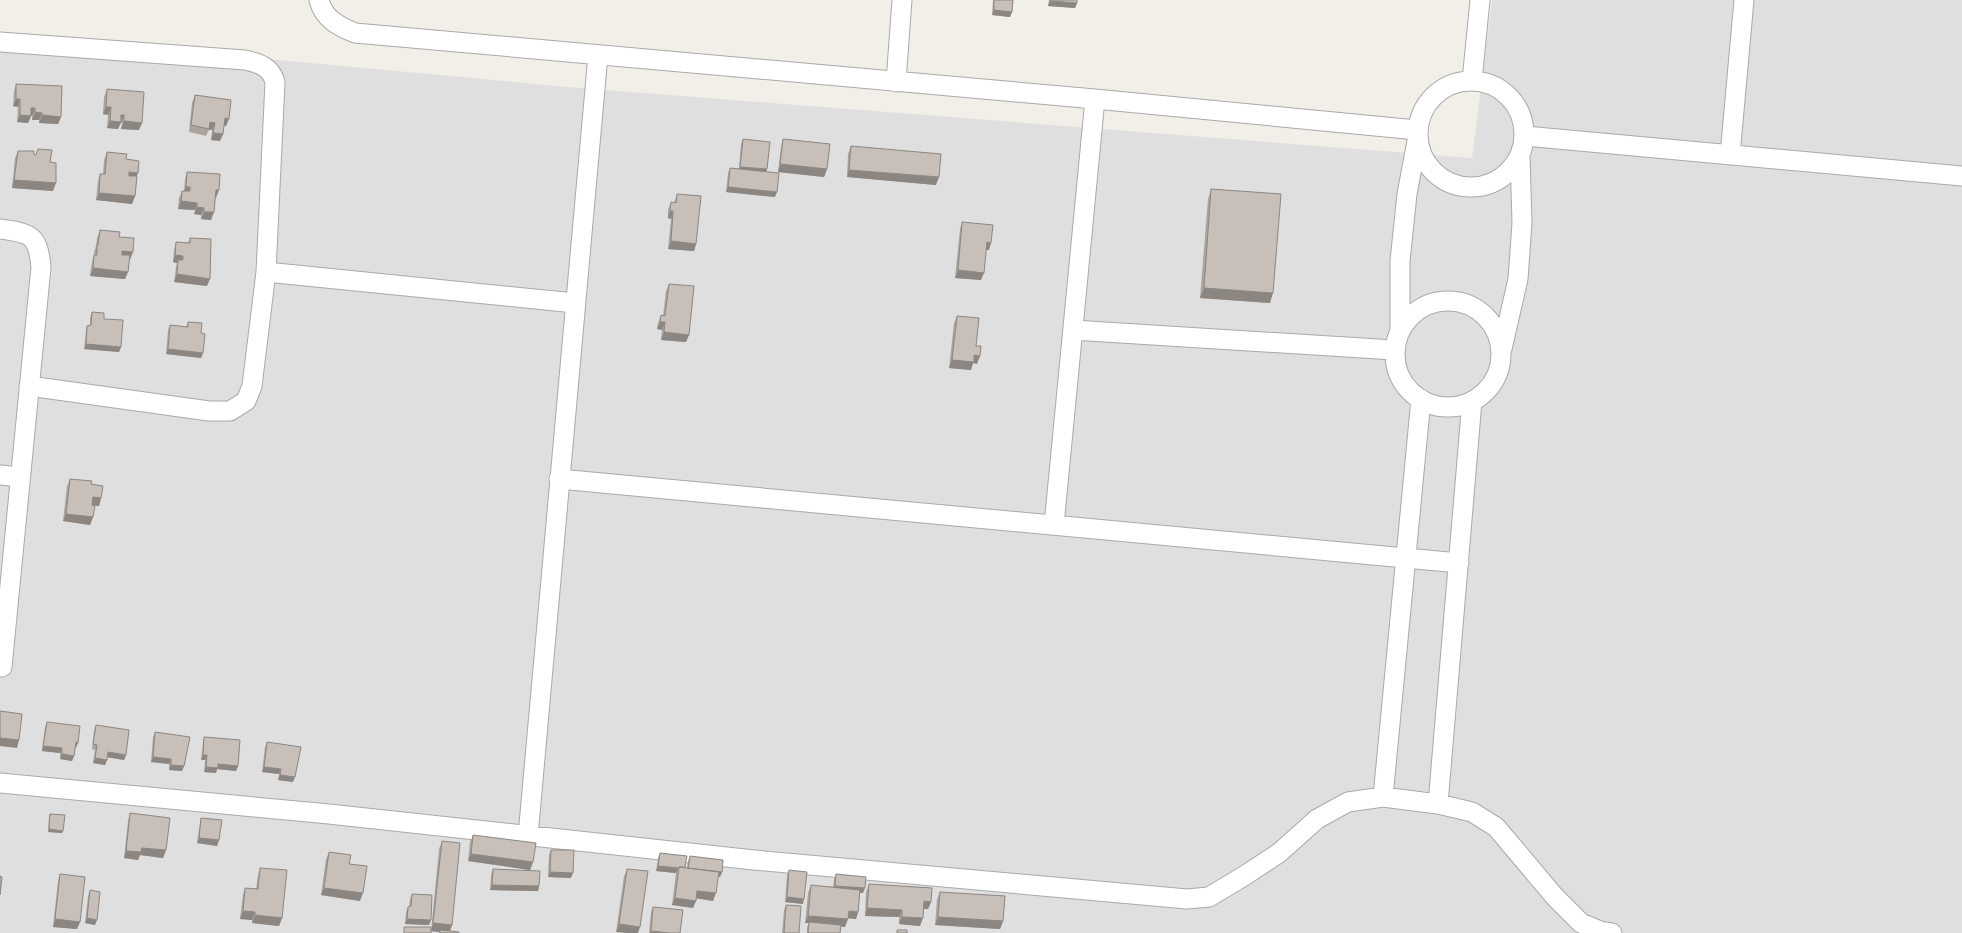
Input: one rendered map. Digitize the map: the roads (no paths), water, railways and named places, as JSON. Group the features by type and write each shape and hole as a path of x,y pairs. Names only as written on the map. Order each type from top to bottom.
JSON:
{"lane":[{"path":"319,0 322,11 334,24 355,33 1095,99 1417,136"},
{"path":"896,82 902,0"},
{"path":"1472,81 1480,0"},
{"path":"1730,155 1744,0"},
{"path":"0,42 244,60 261,64 273,74 275,82 266,272 252,386 246,401 230,411 209,411 29,386"},
{"path":"528,836 598,55"},
{"path":"1400,330 1400,261 1407,194 1422,111 1434,95 1451,85 1472,81 1493,86 1510,98 1521,115 1525,136 1520,156 1522,223 1518,279 1502,349 1500,369 1496,379 1482,395 1462,405 1441,406 1421,399 1406,387 1400,378 1394,360 1394,350 1400,330 1405,321 1421,308 1442,302 1458,303 1473,308 1489,320 1498,334 1502,349"},
{"path":"1054,525 1095,99"},
{"path":"1417,136 1424,160 1438,176 1447,181 1468,186 1479,186 1499,179 1520,156"},
{"path":"1525,136 1962,176"},
{"path":"0,229 27,233 37,243 40,253 41,267 2,667"},
{"path":"266,272 575,303"},
{"path":"1073,330 1394,350"},
{"path":"1383,797 1421,399"},
{"path":"1438,804 1472,401"},
{"path":"0,475 20,477"},
{"path":"559,479 1459,563"},
{"path":"0,783 321,814 754,860 1187,900 1209,897 1244,876 1279,853 1317,819 1348,802 1383,797 1438,804 1472,812 1496,827 1555,897 1581,924 1600,931 1612,933"}]}
